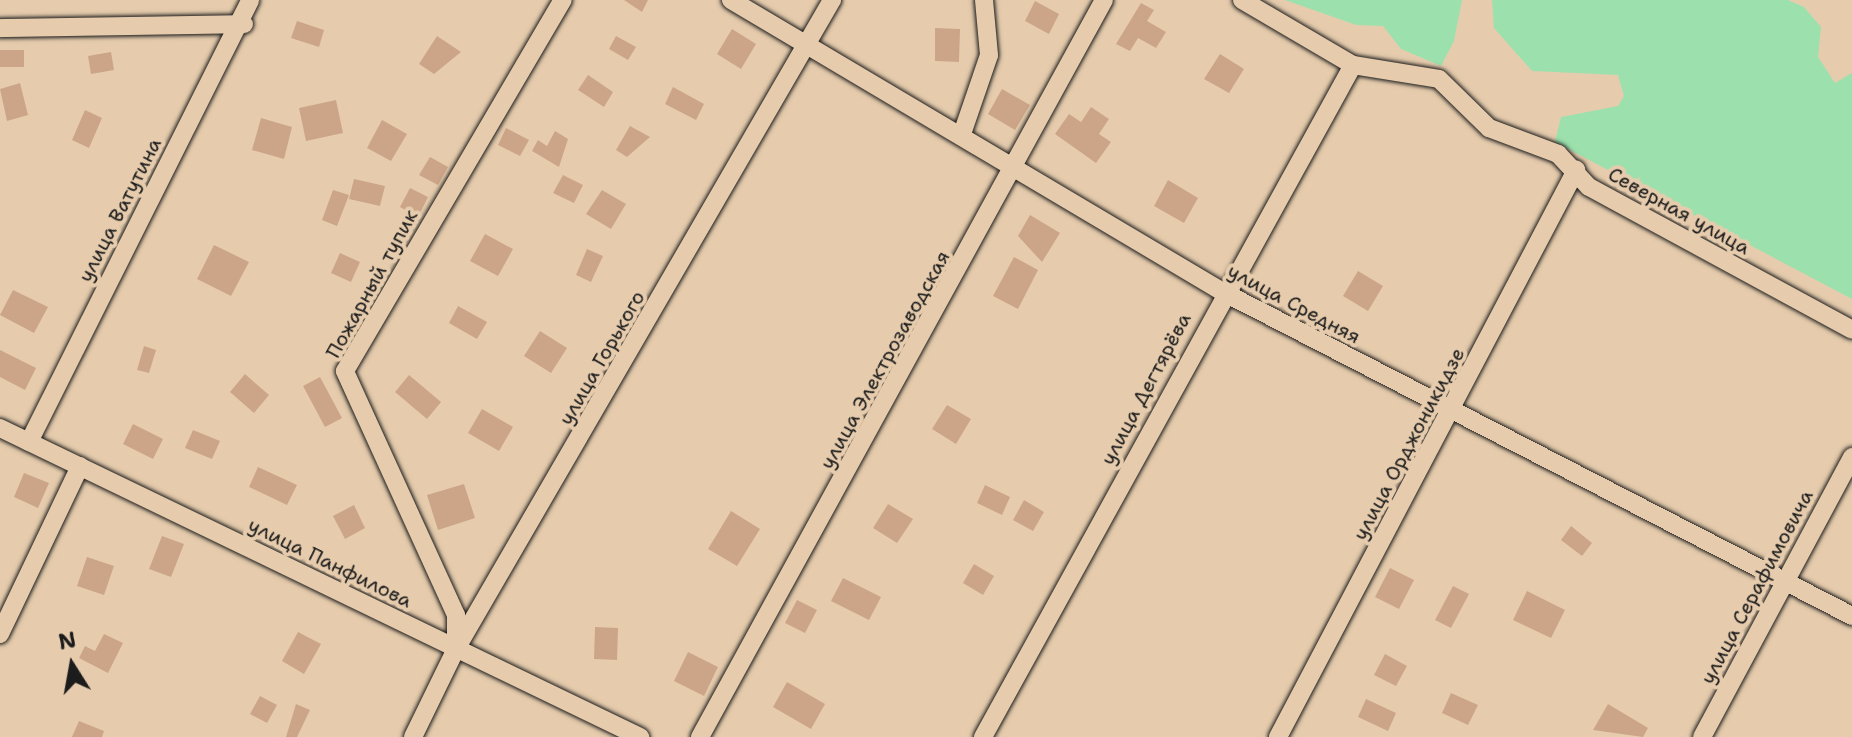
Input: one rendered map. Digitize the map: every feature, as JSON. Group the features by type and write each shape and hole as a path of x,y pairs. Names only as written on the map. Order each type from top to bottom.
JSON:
{"street":[{"name":"улица Ватутина","path":"29,442 244,24 250,0"},
{"name":"Пожарный тупик","path":"456,649 456,615 345,371 563,0"},
{"name":"улица Средняя","path":"731,0 962,134 1223,292 1852,616"},
{"name":"улица Горького","path":"413,737 456,649 832,0"},
{"path":"962,134 989,55 984,0"},
{"name":"улица Электрозаводская","path":"700,737 1104,0"},
{"name":"Северная улица","path":"1242,0 1353,65 1439,79 1489,128 1558,154 1589,187 1852,330"},
{"path":"0,28 244,24"},
{"name":"улица Дегтярёва","path":"983,737 1223,292 1353,65"},
{"name":"улица Орджоникидзе","path":"1278,737 1576,170"},
{"name":"улица Панфилова","path":"0,428 640,737"},
{"name":"улица Серафимовича","path":"1702,737 1852,457"},
{"path":"0,634 80,466"}],"green space":[{"path":"1285,0 1462,0 1454,41 1441,66 1401,49 1383,26 1356,25"},
{"path":"1492,0 1788,0 1804,7 1821,27 1818,57 1835,83 1852,73 1852,299 1555,142 1561,117 1618,106 1624,96 1618,75 1532,71 1494,28"}],"building":[{"path":"624,0 648,0 642,12"},
{"path":"1035,1 1059,14 1049,34 1025,21"},
{"path":"1141,3 1154,10 1147,21 1166,32 1156,48 1138,38 1130,51 1116,44"},
{"path":"297,21 324,30 319,47 291,38"},
{"path":"935,28 960,29 959,62 935,61"},
{"path":"732,29 756,44 741,69 717,54"},
{"path":"437,36 461,52 434,74 419,64"},
{"path":"616,36 636,47 628,60 609,49"},
{"path":"0,50 24,50 24,67 0,67"},
{"path":"111,52 114,70 91,74 88,56"},
{"path":"1220,54 1244,69 1229,93 1204,79"},
{"path":"588,75 613,92 604,107 578,90"},
{"path":"20,83 28,115 7,121 0,89"},
{"path":"673,87 704,104 696,120 665,104"},
{"path":"1002,89 1030,105 1015,130 988,114"},
{"path":"336,100 343,133 306,141 299,108"},
{"path":"1091,107 1109,119 1099,134 1111,142 1096,163 1055,134 1069,114 1081,122"},
{"path":"85,110 102,118 89,148 72,140"},
{"path":"261,118 292,127 284,159 252,150"},
{"path":"382,120 407,134 391,161 367,148"},
{"path":"630,126 650,137 627,157 616,150"},
{"path":"506,128 529,140 520,156 498,145"},
{"path":"555,131 568,139 559,167 532,151 538,140 547,146"},
{"path":"430,157 448,167 438,185 419,175"},
{"path":"563,175 583,185 574,203 553,193"},
{"path":"354,179 385,186 380,206 349,199"},
{"path":"1168,180 1198,198 1184,223 1154,206"},
{"path":"410,188 428,197 418,217 400,207"},
{"path":"333,190 349,195 337,226 322,220"},
{"path":"602,190 626,204 611,229 586,214"},
{"path":"1030,215 1060,233 1042,262 1018,236"},
{"path":"400,227 411,234 401,251 390,244"},
{"path":"485,234 513,249 498,276 470,261"},
{"path":"214,245 249,262 231,296 197,279"},
{"path":"587,249 603,256 591,282 576,275"},
{"path":"340,253 360,262 351,282 331,273"},
{"path":"1014,257 1038,270 1018,309 993,296"},
{"path":"1358,271 1383,286 1368,311 1343,296"},
{"path":"13,290 48,307 34,333 0,315"},
{"path":"458,306 487,322 477,339 449,323"},
{"path":"540,331 567,348 551,373 524,356"},
{"path":"144,346 156,350 149,373 137,370"},
{"path":"0,350 36,368 25,390 0,377"},
{"path":"245,374 269,395 254,413 230,392"},
{"path":"409,375 441,402 427,419 395,392"},
{"path":"320,377 342,418 325,427 303,386"},
{"path":"947,405 971,419 956,444 932,429"},
{"path":"482,409 513,427 499,451 468,433"},
{"path":"133,424 163,439 153,459 123,444"},
{"path":"193,430 220,441 212,459 185,448"},
{"path":"258,467 297,485 287,505 249,487"},
{"path":"24,473 49,483 38,508 14,497"},
{"path":"464,484 475,518 438,530 427,495"},
{"path":"985,485 1010,497 1002,515 977,503"},
{"path":"1024,500 1044,512 1033,531 1013,520"},
{"path":"888,504 913,519 897,543 873,528"},
{"path":"354,505 365,528 345,539 333,516"},
{"path":"731,511 760,529 737,566 708,549"},
{"path":"1571,526 1592,543 1582,556 1561,540"},
{"path":"162,536 184,544 171,577 149,569"},
{"path":"87,557 114,566 104,595 77,586"},
{"path":"974,564 994,576 983,595 963,583"},
{"path":"1390,568 1414,580 1399,609 1375,597"},
{"path":"843,578 881,597 869,620 831,601"},
{"path":"1453,586 1469,594 1451,628 1435,620"},
{"path":"1527,591 1565,610 1551,638 1513,620"},
{"path":"797,600 817,610 805,633 785,623"},
{"path":"595,627 618,628 617,660 594,659"},
{"path":"298,632 321,644 304,674 282,661"},
{"path":"104,634 123,643 108,673 79,658 85,646 95,651"},
{"path":"688,652 718,667 704,696 674,681"},
{"path":"1385,654 1407,666 1396,686 1374,675"},
{"path":"787,682 825,704 811,729 773,707"},
{"path":"1451,693 1478,705 1468,725 1442,713"},
{"path":"260,696 277,705 267,723 250,714"},
{"path":"1366,699 1396,713 1388,731 1358,717"},
{"path":"296,704 310,710 297,737 286,737"},
{"path":"1608,704 1648,728 1643,737 1593,730"},
{"path":"79,721 104,731 102,737 72,737"}]}
